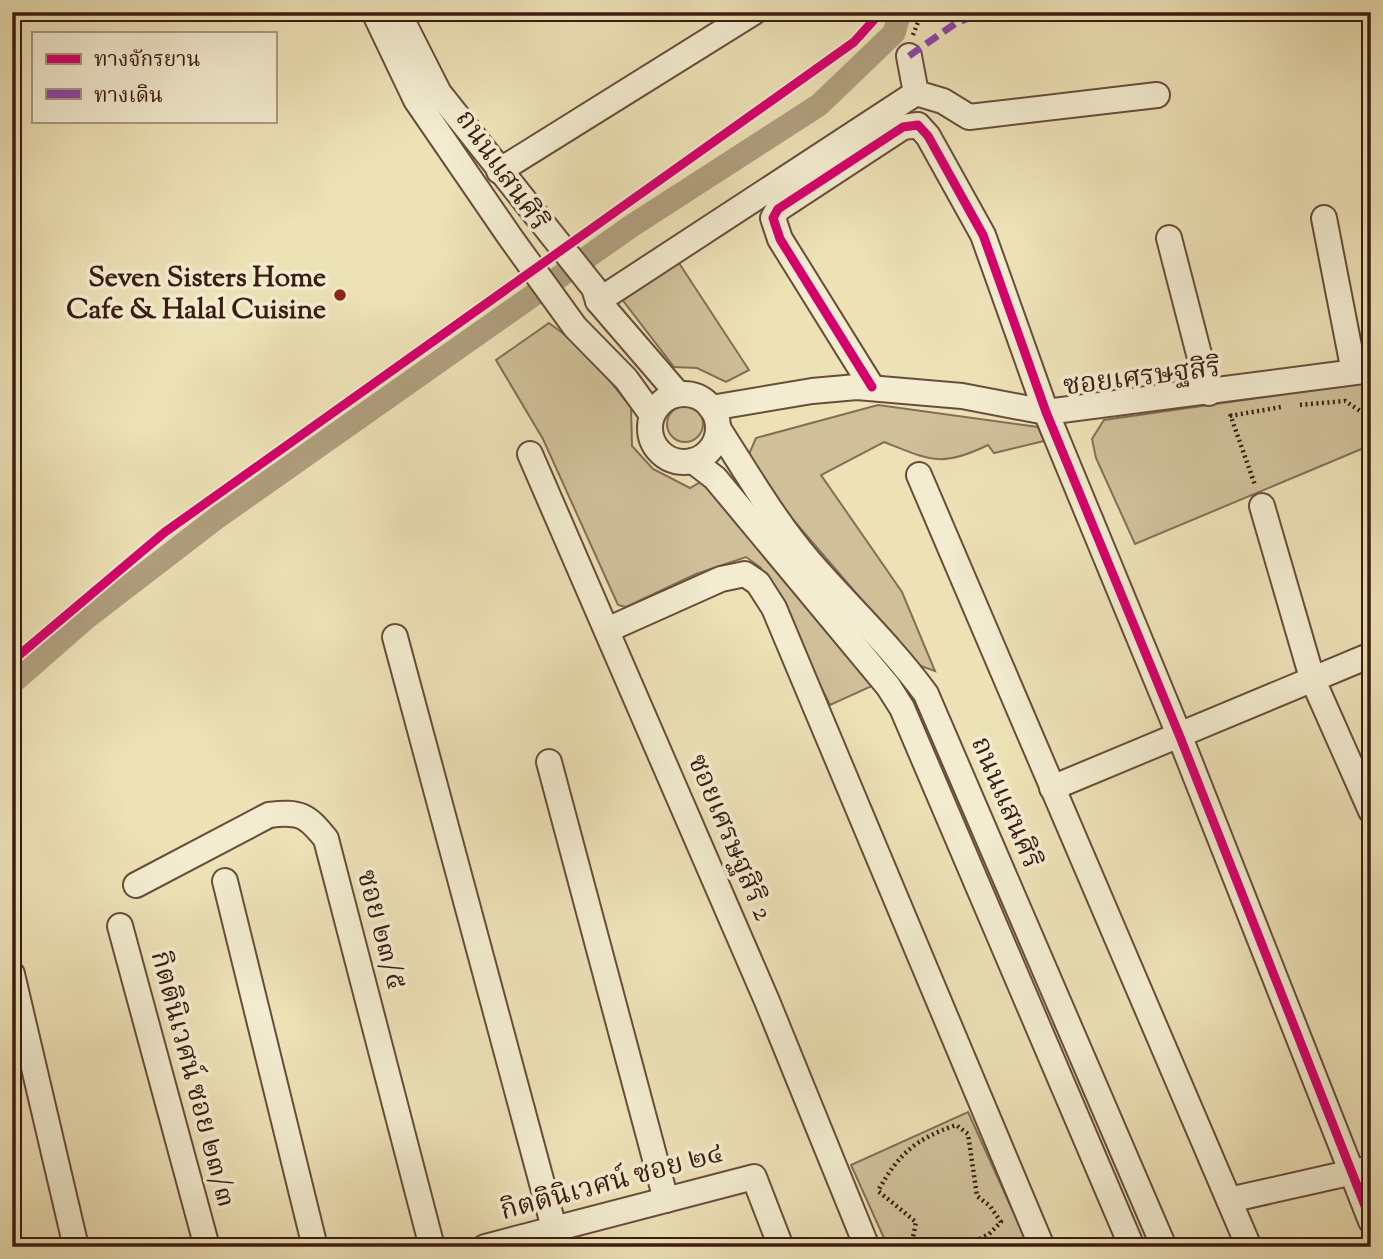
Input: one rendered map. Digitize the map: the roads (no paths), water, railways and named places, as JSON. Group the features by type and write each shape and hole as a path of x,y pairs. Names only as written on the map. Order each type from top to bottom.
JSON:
{"street":[{"name":"ถนนแสนศิริ","path":"373,12 416,100 510,237 575,327 626,379 652,415"},
{"name":"ถนนแสนศิริ","path":"398,12 439,93 678,394"},
{"path":"499,171 754,12"},
{"path":"909,56 916,93"},
{"path":"596,294 916,93 943,101 969,117 1157,95"},
{"path":"872,387 780,239 773,218 778,209 903,127 918,125 928,136 983,235 1046,412 1362,1170 1371,1221"},
{"path":"1324,218 1362,371"},
{"path":"1169,238 1217,392"},
{"name":"ซอยเศรษฐสิริ","path":"714,418 812,391 872,387 961,396 1046,412 1217,392 1362,371"},
{"path":"678,394 701,399 714,418 711,449 693,461 672,460 655,446 650,425 652,415 658,405 678,394"},
{"name":"ถนนแสนศิริ","path":"714,418 779,524 902,708 1132,1247"},
{"name":"ซอยเศรษฐสิริ 2","path":"530,454 867,1247"},
{"name":"ถนนแสนศิริ","path":"693,461 715,478 831,601 901,659 926,694 1164,1247"},
{"path":"919,475 1249,1247"},
{"path":"1262,506 1312,678 1371,811"},
{"path":"607,630 721,579 745,575 758,583 774,608 1042,1247"},
{"path":"395,637 554,1228"},
{"path":"1052,788 1180,737 1312,678 1371,655"},
{"path":"549,762 666,1200"},
{"path":"932,778 957,769"},
{"name":"ซอย ๒๓/๕","path":"136,885 269,815 293,812 311,821 326,839 432,1247"},
{"path":"225,881 315,1247"},
{"name":"กิตตินิเวศน์ ซอย ๒๓/๓","path":"120,926 207,1247"},
{"path":"12,974 76,1247"},
{"path":"1096,1158 1122,1148"},
{"path":"1229,1200 1362,1170"},
{"name":"กิตตินิเวศน์ ซอย ๒๔","path":"485,1247 754,1177 781,1247"}],"waterway":[{"path":"12,683 84,620 218,517 633,225 819,105 894,33 900,12"}],"place":[{"name":"Seven Sisters Home Cafe & Halal Cuisine","path":"340,295"}]}
